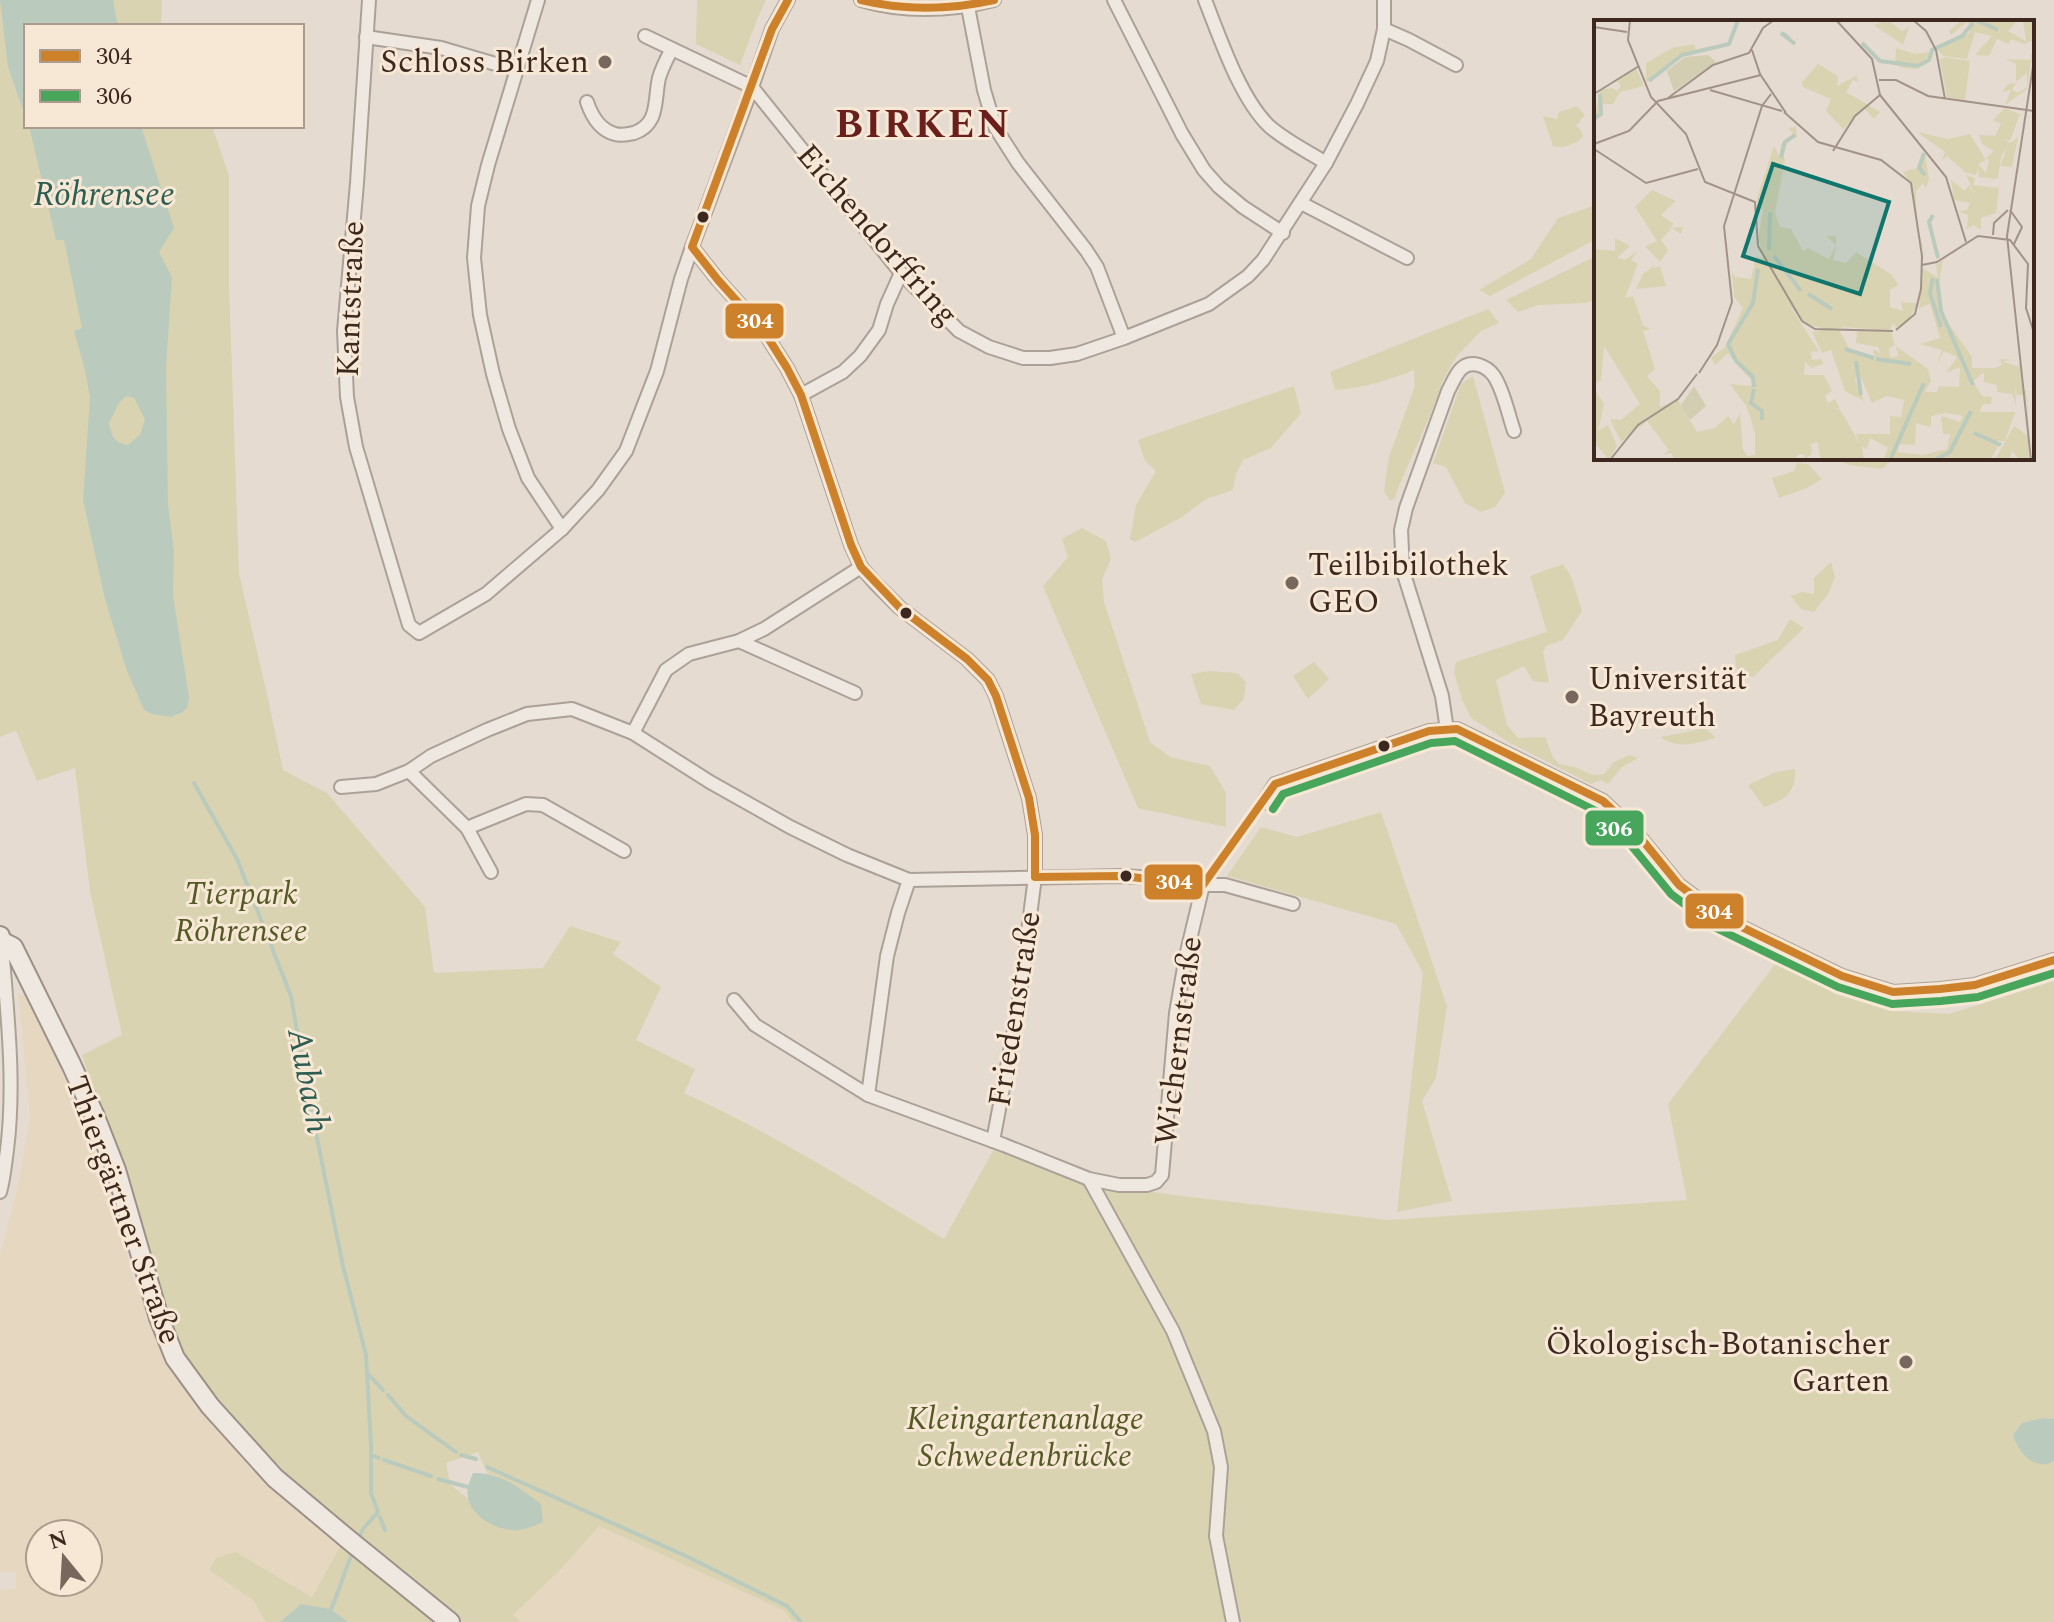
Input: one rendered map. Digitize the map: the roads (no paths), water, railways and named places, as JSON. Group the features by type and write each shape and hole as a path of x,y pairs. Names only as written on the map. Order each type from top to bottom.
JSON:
{"main road":[{"name":"Thiergärtner Straße","path":"0,939 13,947 94,1114 116,1170 159,1318 175,1358 193,1385 275,1478 450,1622"}],"street":[{"name":"Kantstraße","path":"369,0 344,331 347,397 356,447 409,625 419,633 486,594 562,529"},
{"path":"538,0 478,206 474,258 480,315 509,429 528,478 562,529 598,490 626,451 657,371 692,247 772,29 788,0"},
{"path":"861,0 877,5 933,10 968,7 994,0"},
{"path":"1114,0 1182,134 1204,170 1243,207 1283,233"},
{"path":"1205,0 1248,99 1267,124 1285,139 1326,163"},
{"name":"Eichendorffring","path":"752,87 901,273 959,331 989,347 1023,358 1050,358 1077,354 1209,304 1248,276 1263,260 1326,163 1377,61 1384,29 1384,0"},
{"path":"968,7 984,90 995,127 1018,163 1097,267 1124,338"},
{"path":"1384,29 1456,65"},
{"path":"645,36 752,87"},
{"path":"366,37 441,48 516,70"},
{"path":"587,102 595,121 607,131 623,135 647,126 655,114 660,74 672,49"},
{"path":"1301,203 1407,258"},
{"name":"Friedenstraße","path":"692,247 763,330 801,395 861,567 900,608 967,659 988,680 996,696 1029,798 1035,835 1035,877 1018,1009 993,1141"},
{"path":"801,395 843,372 860,356 879,330 901,273"},
{"path":"1447,730 1442,696 1403,571 1401,530 1448,391 1464,365 1478,365 1494,376 1514,431"},
{"path":"633,733 666,670 689,654 739,641 764,629 861,567"},
{"path":"739,641 855,693"},
{"path":"341,787 376,784 527,714 572,709 633,733 710,782 790,827 909,880 1035,877"},
{"path":"1263,803 1275,784 1429,731 1457,729 1603,801 1635,831 1679,885 1712,910 1842,976 1893,992 1940,989 1975,985 2054,960"},
{"path":"409,771 467,828 491,872"},
{"path":"467,828 526,804 543,805 624,851"},
{"name":"Friedenstraße","path":"1035,877 1122,876 1203,885"},
{"path":"868,1095 887,956 909,880"},
{"path":"1203,885 1225,885 1293,904"},
{"name":"Wichernstraße","path":"1089,1179 1119,1185 1147,1185 1156,1182 1162,1175 1176,1013 1203,885"},
{"path":"0,939 11,1075 10,1128 0,1192"},
{"path":"734,1000 755,1025 868,1095 1089,1179 1173,1331 1214,1431 1221,1467 1216,1536 1233,1622"}],"water":[{"name":"Röhrensee","path":"0,0 113,0 118,24 24,24 24,113 8,67"},
{"name":"Röhrensee","path":"29,128 142,128 174,228 159,252 172,277 166,367 168,505 174,551 173,596 189,697 188,706 183,712 171,717 144,710 127,671 105,599 83,500 90,397 74,331 82,328 64,240 56,240","holes":["126,396 134,398 145,419 140,435 128,445 120,443 111,432 109,423"]},
{"path":"2042,1418 2054,1419 2054,1461 2047,1464 2028,1458 2013,1435 2022,1423"},
{"path":"473,1473 501,1478 525,1492 541,1504 543,1522 525,1529 511,1530 488,1522 475,1512 468,1498"},
{"path":"301,1604 331,1609 348,1622 280,1622"}],"waterway":[{"name":"Aubach","path":"194,783 237,859 291,996 343,1266 366,1355 371,1493 378,1512 358,1540"},
{"name":"Aubach","path":"368,1374 383,1390"},
{"name":"Aubach","path":"388,1395 406,1416 456,1452"},
{"path":"371,1455 379,1458"},
{"name":"Aubach","path":"461,1455 476,1459"},
{"path":"384,1460 431,1476"},
{"name":"Aubach","path":"487,1467 686,1556 787,1606 801,1622"},
{"path":"438,1479 468,1487"},
{"path":"380,1517 385,1530"},
{"path":"331,1609 353,1552"}],"place":[{"name":"Schloss Birken","path":"605,62"},
{"name":"Teilbibilothek GEO","path":"1292,583"},
{"name":"Universität Bayreuth","path":"1572,697"},
{"name":"Ökologisch-Botanischer Garten","path":"1906,1362"}],"district":[{"name":"BIRKEN","path":"923,125"}],"park label":[{"name":"Tierpark Röhrensee","path":"241,912"},
{"name":"Kleingartenanlage Schwedenbrücke","path":"1025,1438"}]}
